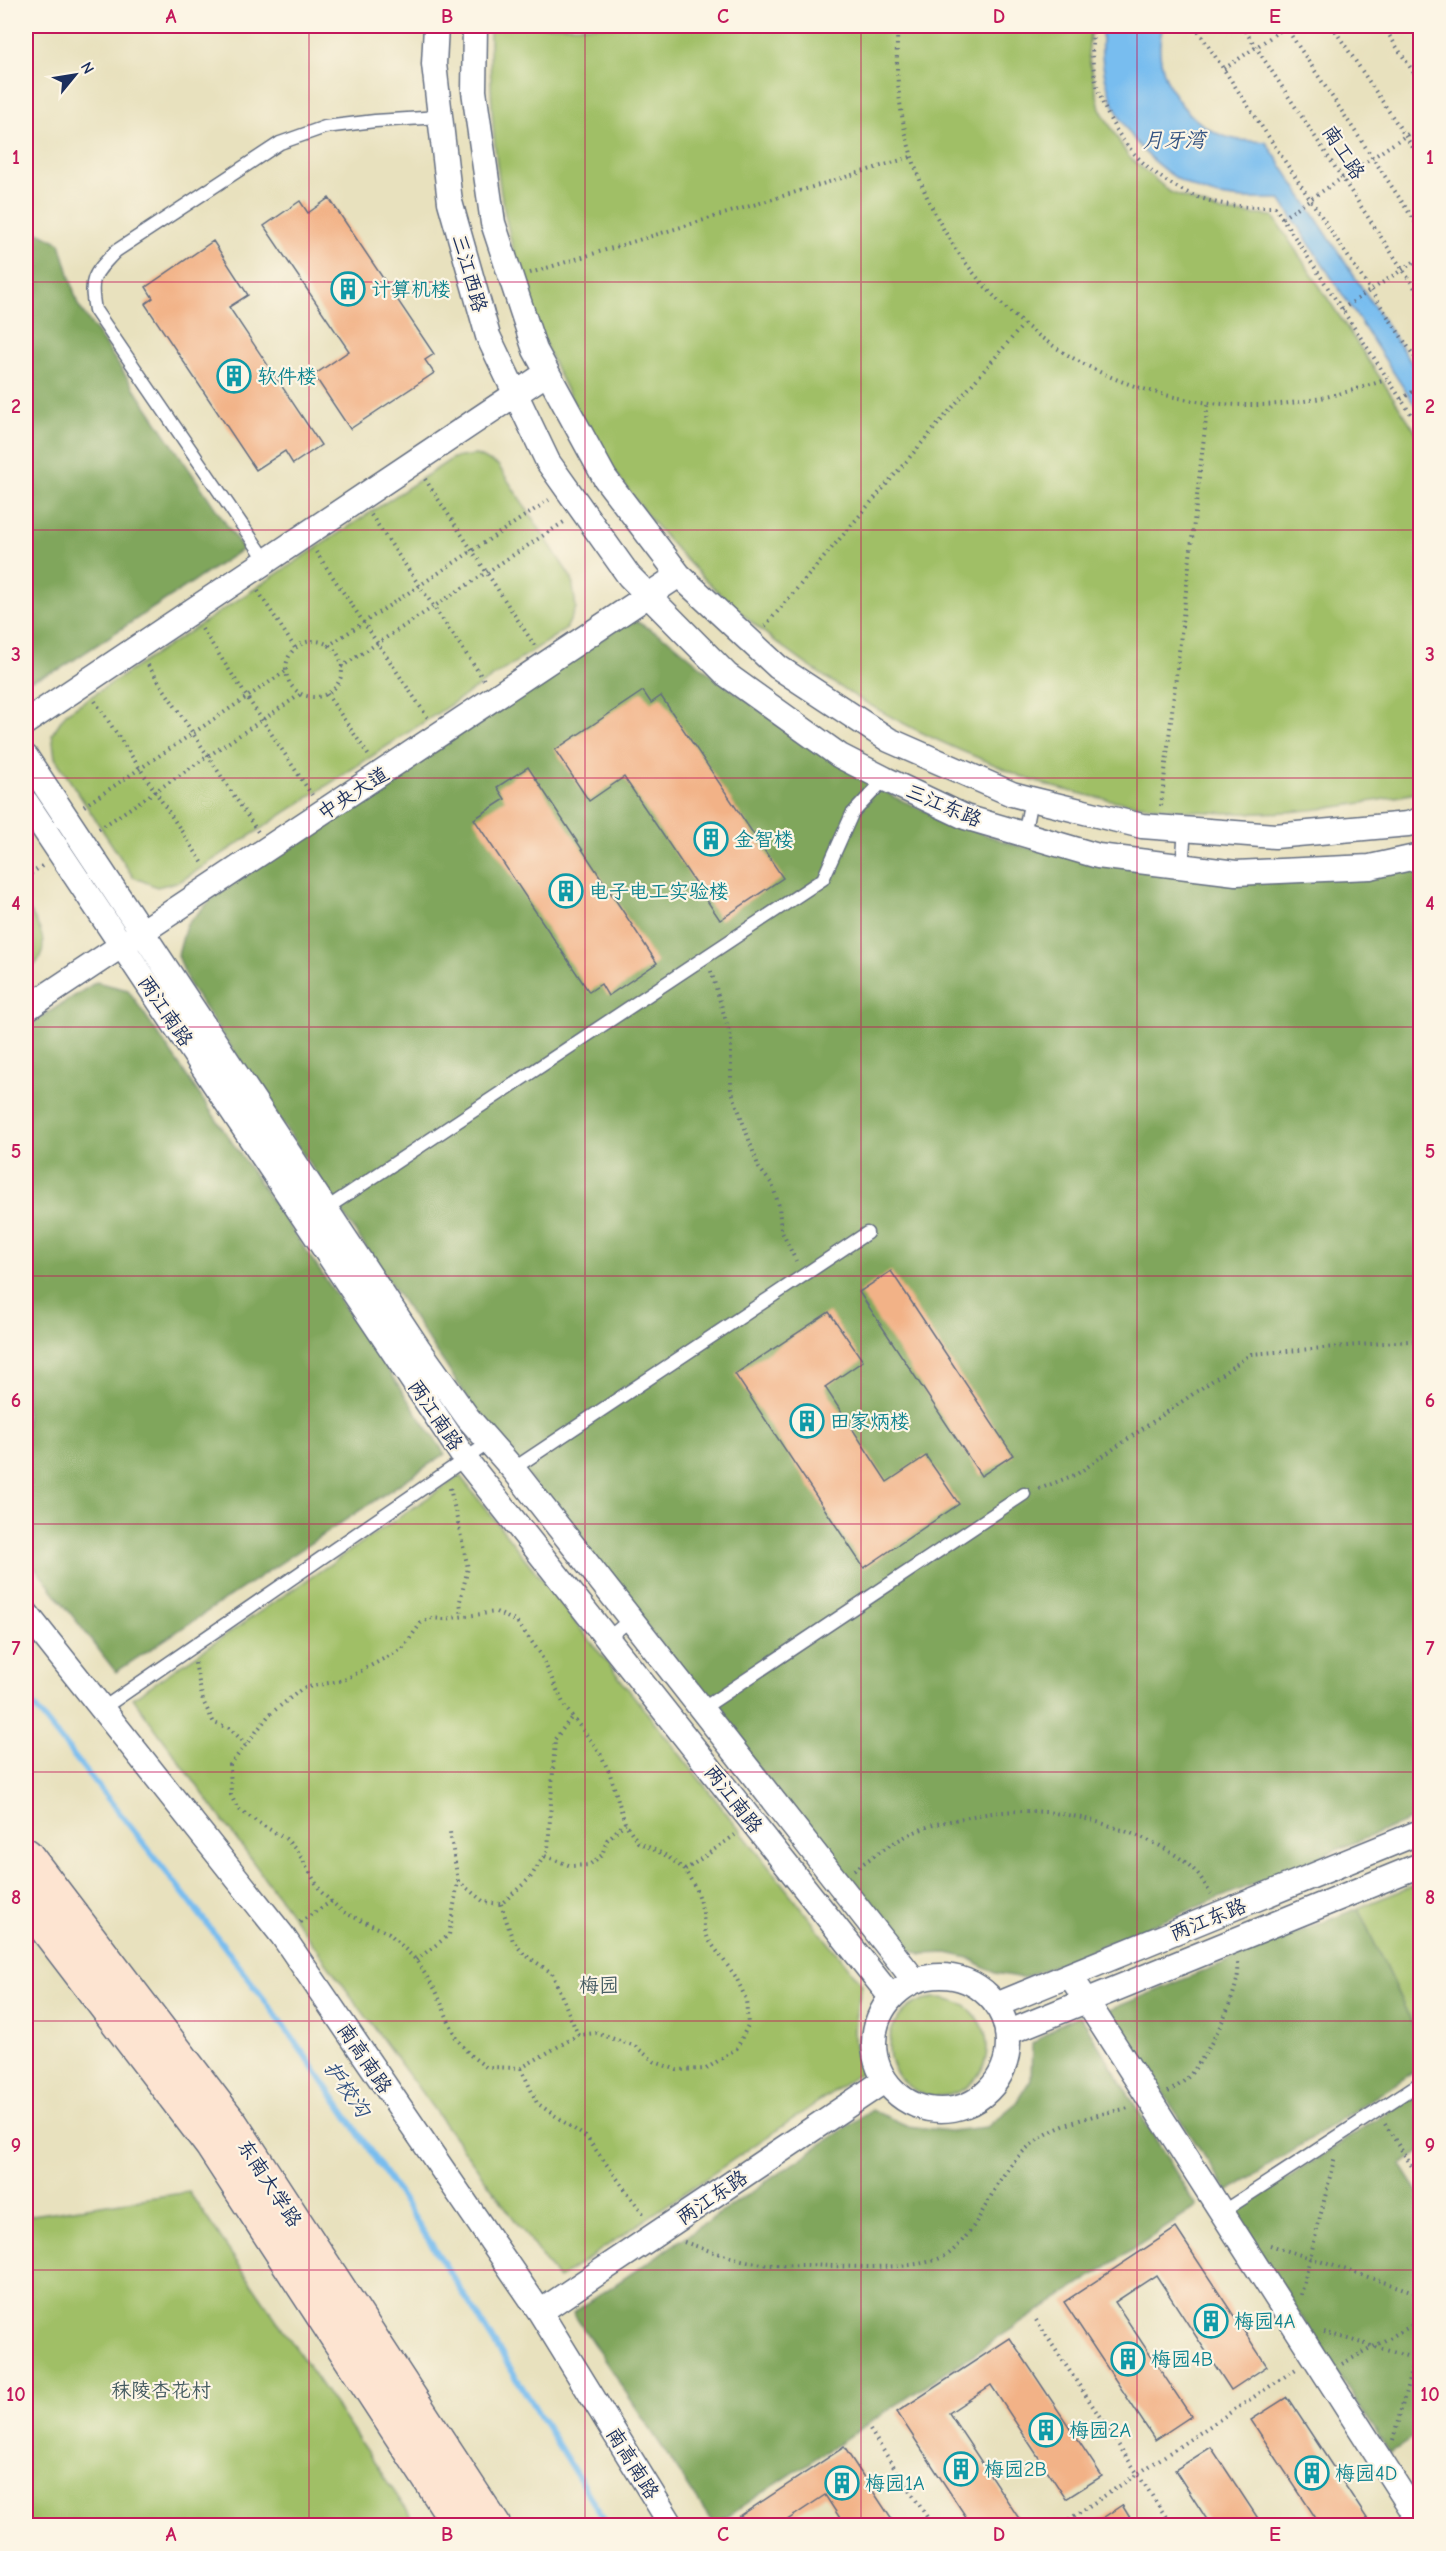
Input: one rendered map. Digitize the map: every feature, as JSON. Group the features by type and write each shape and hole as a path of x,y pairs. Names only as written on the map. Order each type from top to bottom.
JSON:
{"main road":[{"name":"东南大学路","path":"26,1855 232,2125 494,2526"},
{"name":"东南大学路","path":"26,1902 211,2144 460,2526"}],"street":[{"name":"三江西路","path":"436,26 434,64 450,202 488,336 548,462 575,499"},
{"name":"三江西路","path":"475,26 474,91 494,223 535,350 605,478"},
{"path":"26,722 547,373"},
{"name":"三江东路","path":"605,478 679,575 778,666 889,740 1012,794 1142,826 1275,836 1408,824 1420,820"},
{"name":"三江东路","path":"575,499 629,576 727,675 840,756 965,817 1098,856 1236,873 1370,867 1420,856"},
{"name":"中央大道","path":"26,1009 679,575"},
{"name":"两江南路","path":"26,758 418,1348 468,1418 513,1469 702,1710 768,1822 891,1997"},
{"name":"两江南路","path":"26,802 313,1231 456,1465 768,1822"},
{"name":"南高南路","path":"26,1613 282,1935 540,2312 672,2526"},
{"path":"768,1822 837,1881 915,1981"},
{"name":"两江东路","path":"996,2005 1420,1832"},
{"name":"两江东路","path":"1007,2033 1420,1865"},
{"path":"1070,1975 1420,2522"},
{"path":"930,1976 952,1976 974,1984 991,1998 1004,2017 1007,2033 1006,2061 997,2081 982,2097 963,2108 941,2111 919,2108 899,2097 884,2081 875,2060 873,2037 878,2016 891,1997 915,1981 930,1976"},
{"name":"两江东路","path":"540,2312 884,2081"}],"lane":[{"path":"266,560 95,310 91,287 100,268 116,251 280,143 325,127 440,117"},
{"path":"313,1231 326,1208 823,879 852,814 885,778"},
{"path":"1024,835 1031,799"},
{"path":"1182,867 1185,829"},
{"path":"513,1469 867,1233"},
{"path":"102,1709 490,1442"},
{"path":"702,1710 1024,1494"},
{"path":"608,1638 631,1619"},
{"path":"1222,2212 1420,2083"}],"path":[{"path":"898,26 900,104 911,157 930,207 955,250 987,289 1023,325 1066,355 1108,376 1160,393 1208,402 1253,405 1295,404 1342,394 1388,379"},
{"path":"1094,26 1094,73 1104,110 1129,150 1162,179 1198,197 1236,208 1275,207 1420,428"},
{"path":"1195,26 1420,365"},
{"name":"南工路","path":"1242,26 1420,296"},
{"path":"1224,69 1286,26 1420,229"},
{"path":"1332,26 1420,158"},
{"path":"1383,26 1420,82"},
{"path":"1282,218 1420,126"},
{"path":"512,278 911,157"},
{"path":"1342,309 1420,258"},
{"path":"751,642 1023,325"},
{"path":"1401,399 1420,387"},
{"path":"1159,827 1208,402"},
{"path":"413,461 548,664"},
{"path":"359,498 496,698"},
{"path":"328,646 472,551 575,499"},
{"path":"341,667 487,572 575,499"},
{"path":"304,534 440,736"},
{"path":"246,573 296,648"},
{"path":"190,611 324,813"},
{"path":"307,642 320,642 328,646 340,658 338,685 327,694 314,698 301,694 290,684 286,671 288,658 296,648 307,642"},
{"path":"136,647 269,849"},
{"path":"66,818 286,671"},
{"path":"83,683 217,884"},
{"path":"81,841 301,694"},
{"path":"327,694 381,775"},
{"path":"706,956 731,1038 731,1089 759,1168 772,1184 779,1206 781,1230 791,1248 801,1277"},
{"path":"1024,1494 1077,1474 1251,1354 1420,1340"},
{"path":"456,1465 468,1568 460,1600 462,1617"},
{"path":"496,1612 517,1622 540,1653 550,1679 572,1717 599,1750 610,1774 625,1823 638,1842 667,1856 685,1870 695,1887 704,1912 704,1926 708,1939 736,1977 746,1999 748,2025 737,2048 706,2069 676,2070 655,2062 635,2046 596,2033 578,2035 521,2068 486,2067 470,2055 456,2038 444,2015 436,1991 416,1960 389,1933 344,1912 321,1892 298,1852 286,1839 262,1826 237,1808 231,1795 230,1765 270,1714 303,1688 344,1680 402,1649 421,1623 430,1618 462,1617 496,1612"},
{"path":"192,1647 203,1701 214,1723 229,1728 246,1743"},
{"path":"458,1881 484,1902 501,1904 530,1878 548,1851 555,1739 572,1717"},
{"path":"837,1881 898,1839 922,1829 1006,1810 1034,1810 1069,1814 1145,1838 1171,1852 1196,1872 1222,1913"},
{"path":"685,1870 733,1837 768,1822"},
{"path":"545,1856 571,1866 590,1865 602,1856 607,1840 625,1823"},
{"path":"416,1960 449,1935 458,1881 450,1832"},
{"path":"282,1935 332,1901"},
{"path":"501,1904 513,1941 524,1954 552,1973 578,2035"},
{"path":"521,2068 537,2103 587,2138 657,2233 730,2258 766,2265 881,2267 920,2264 949,2254 971,2232 1008,2166 1038,2138 1083,2118 1152,2104 1187,2079 1218,2030 1232,1998 1239,1966 1230,1943"},
{"path":"1377,2112 1420,2179"},
{"path":"1341,2135 1293,2324 1420,2360"},
{"path":"1236,2234 1420,2294"},
{"path":"1036,2320 1172,2526"},
{"path":"1059,2526 1138,2473 1320,2365 1374,2347 1420,2321"},
{"path":"1392,2442 1420,2338"},
{"path":"870,2430 933,2526"}],"green space":[{"path":"490,26 1091,26 1088,55 1100,109 1128,156 1170,192 1221,212 1273,216 1420,438 1420,792 1321,809 1235,813 1178,810 1121,802 1065,790 1018,775 898,721 820,674 748,619 683,557 626,487 578,411 539,329 511,241 500,188 492,107"},
{"path":"26,226 60,243 78,305 243,549 60,669 26,682"},
{"path":"476,455 498,465 572,579 576,608 566,629 181,881 157,887 133,877 55,758 52,734 66,713 453,458"},
{"path":"632,619 671,641 715,678 787,729 894,797 958,825 1018,846 1094,861 1420,864 1420,1816 1023,1978 995,1973 969,1958 947,1953 922,1954 898,1945 475,1409 189,985 178,955 186,925 214,897"},
{"path":"26,905 40,931 43,948 35,965 26,972"},
{"path":"96,982 128,990 445,1454 116,1672 26,1556 26,1027"},
{"name":"梅园","path":"460,1476 862,1985 854,2039 862,2072 558,2279 133,1698"},
{"path":"1420,1883 1420,2041 1358,1908"},
{"path":"1358,1908 1420,2041 1420,2068 1228,2192 1109,2010"},
{"path":"938,1998 957,2002 973,2012 983,2028 987,2047 983,2066 973,2082 957,2092 938,2096 919,2092 903,2082 893,2066 889,2047 893,2028 903,2012 919,2002"},
{"path":"1080,2015 1197,2207 714,2525 573,2313 872,2110 908,2126 949,2131 987,2127 1015,2104 1031,2079 1032,2044 1059,2025"},
{"path":"1420,2091 1420,2152 1401,2165 1420,2195 1420,2433 1390,2453 1234,2213"},
{"name":"秣陵杏花村","path":"189,2192 417,2525 26,2525 26,2216"}],"water":[{"name":"月牙湾","path":"1103,26 1163,26 1160,44 1161,62 1166,79 1175,96 1187,111 1201,124 1217,133 1234,139 1266,142 1420,376 1420,413 1280,199 1215,195 1189,185 1165,171 1145,152 1128,131 1115,107 1106,81 1102,54"}],"building":[{"name":"计算机楼","path":"329,198 434,354 425,360 434,373 350,429 314,375 349,351 264,226 300,201 308,213"},
{"name":"软件楼","path":"213,241 248,295 229,307 321,445 293,464 285,451 256,470 145,304 153,298 146,287"},
{"name":"金智楼","path":"643,691 651,703 661,696 783,878 720,920 624,777 589,801 555,750"},
{"name":"电子电工实验楼","path":"528,767 657,963 608,996 601,984 589,992 474,819 505,799 497,787"},
{"name":"田家炳楼","path":"891,1271 1013,1455 981,1476 859,1292"},
{"name":"田家炳楼","path":"829,1312 863,1361 825,1387 887,1482 926,1456 959,1504 864,1568 735,1374"},
{"path":"1176,2228 1267,2366 1231,2390 1156,2275 1115,2302 1191,2416 1155,2440 1064,2302"},
{"path":"1010,2338 1102,2476 1066,2499 991,2385 949,2413 1024,2526 972,2526 897,2412"},
{"name":"梅园4D","path":"1287,2397 1372,2526 1321,2526 1251,2420"},
{"path":"844,2447 896,2526 845,2526 825,2495 783,2523 785,2526 733,2526 731,2522"},
{"path":"1211,2447 1263,2526 1211,2526 1175,2470"},
{"path":"1122,2505 1135,2526 1091,2526"}],"waterway":[{"name":"护校沟","path":"26,1696 183,1893 297,2044 439,2255 608,2526"}],"place":[{"name":"计算机楼","path":"348,289"},
{"name":"软件楼","path":"234,376"},
{"name":"金智楼","path":"711,839"},
{"name":"电子电工实验楼","path":"566,891"},
{"name":"田家炳楼","path":"807,1421"},
{"name":"梅园4A","path":"1211,2321"},
{"name":"梅园4B","path":"1128,2359"},
{"name":"梅园2A","path":"1046,2430"},
{"name":"梅园2B","path":"961,2469"},
{"name":"梅园4D","path":"1312,2473"},
{"name":"梅园1A","path":"842,2483"}]}
